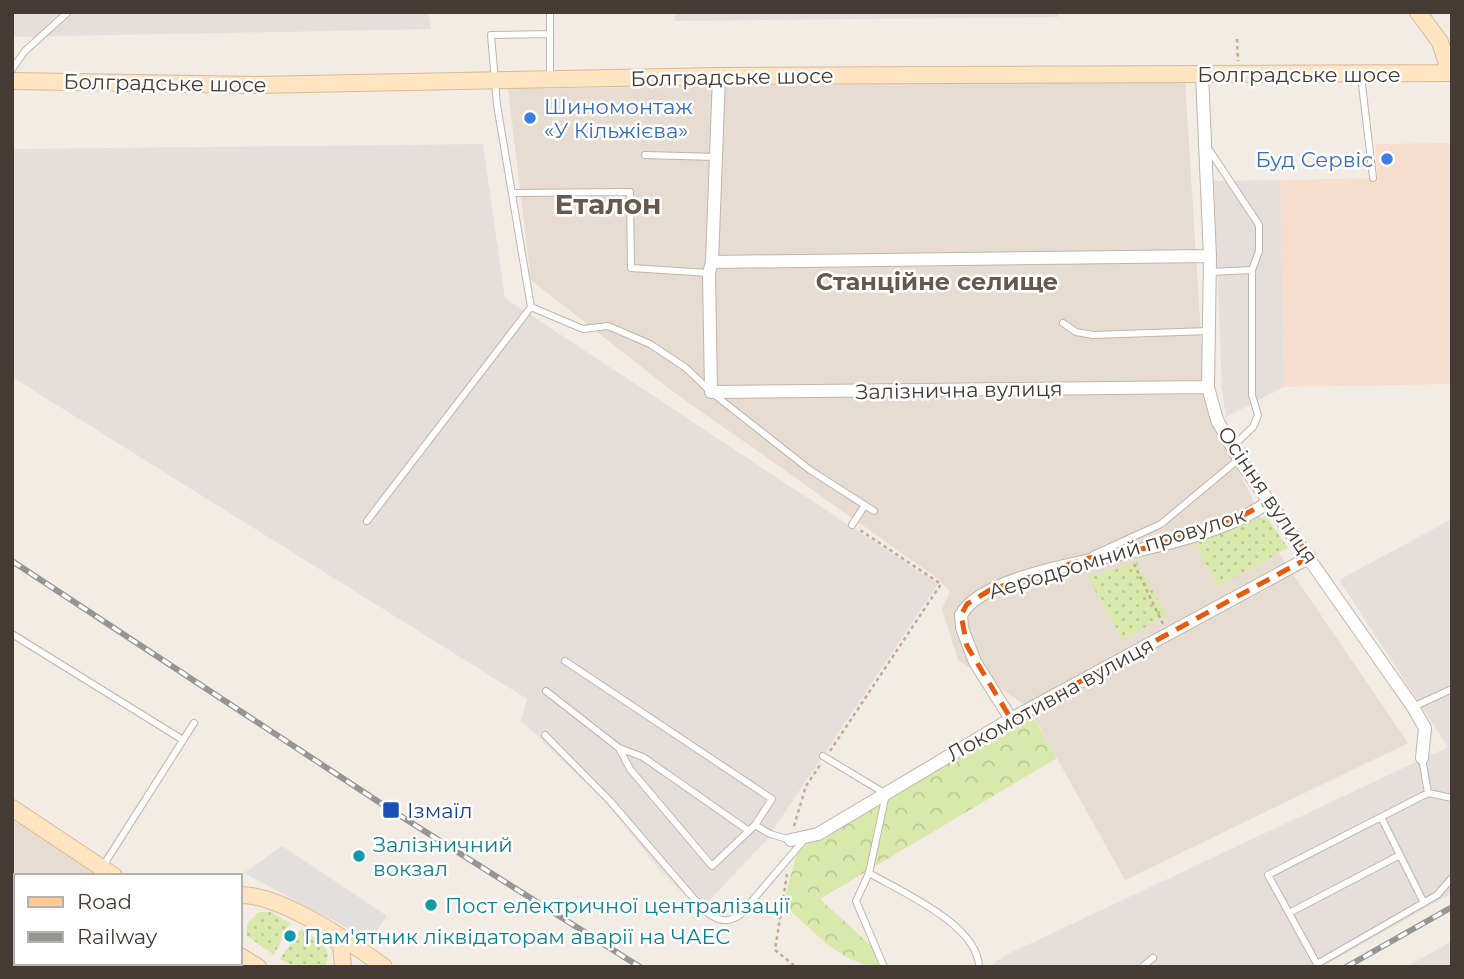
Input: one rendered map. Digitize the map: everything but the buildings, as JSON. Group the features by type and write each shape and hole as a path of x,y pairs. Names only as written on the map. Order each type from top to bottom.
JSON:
{"main road":[{"path":"1419,12 1440,42 1451,73"},
{"name":"Болградське шосе","path":"12,81 256,85 719,76 1451,73"},
{"path":"12,808 108,872"},
{"path":"242,895 268,898 384,967"},
{"path":"242,907 252,900 268,898"},
{"path":"329,932 341,946 343,967"}],"street":[{"name":"Осіння вулиця","path":"1202,75 1210,256 1211,331 1208,387 1217,420 1240,459 1413,707 1425,729 1422,758"},
{"path":"711,392 711,267 719,76"},
{"path":"711,267 1210,256"},
{"name":"Залізнична вулиця","path":"711,392 1208,387"},
{"name":"Аеродромний провулок","path":"1011,719 975,662 962,628 961,615 967,604 990,590 1089,558 1128,552 1233,521 1270,501"},
{"name":"Локомотивна вулиця","path":"791,840 806,838 886,794 1011,719 1310,557"}],"lane":[{"path":"12,69 25,51 68,12"},
{"path":"550,12 550,80"},
{"path":"367,521 531,307 494,82 491,34 550,34"},
{"path":"1361,74 1373,178"},
{"path":"1205,151 1210,151 1259,225 1259,251 1252,270 1252,395 1258,415 1253,427 1232,447"},
{"path":"645,155 716,157"},
{"path":"512,193 630,192 631,268 711,267"},
{"path":"1210,272 1252,270"},
{"path":"531,307 583,330 608,326 650,344 686,368 711,392 810,470 874,511"},
{"path":"1063,323 1076,332 1093,335 1211,331"},
{"path":"1089,558 1114,543 1161,524 1240,459"},
{"path":"852,525 865,505"},
{"path":"12,634 183,740"},
{"path":"565,661 772,799 750,831 712,866 630,769 619,748"},
{"path":"1413,707 1452,689"},
{"path":"546,691 619,748 643,757 750,831"},
{"path":"108,872 194,723"},
{"path":"545,736 610,801 702,908 719,920 732,920 740,915 806,838"},
{"path":"824,757 886,794 869,873 856,901 884,967"},
{"path":"1422,758 1428,793"},
{"path":"1452,798 1428,793 1268,875 1317,964 1437,895 1452,878"},
{"path":"1381,817 1424,903"},
{"path":"755,825 770,834 791,840"},
{"path":"1289,913 1400,855"},
{"path":"869,873 960,928 979,955 979,967"},
{"path":"1142,967 1153,958"}],"path":[{"path":"1237,39 1238,67"},
{"path":"791,840 806,786 941,584 852,525"},
{"path":"1128,552 1168,633"},
{"path":"789,859 775,950 796,967"}],"highlighted area":[{"path":"1270,501 1310,557 1011,719 967,646 961,615 967,604 990,590 1089,558 1146,548 1232,521"}],"shaded area":[{"path":"12,12 428,12 431,29 12,37"},
{"path":"675,12 1059,12 1058,17 675,21"},
{"path":"1185,80 1205,399 1276,549 1408,743 1125,880 1029,708 958,660 942,609 950,591 937,578 671,390 531,280 508,89"},
{"path":"1452,143 1452,384 1284,387 1280,180 1377,178 1376,144"},
{"path":"483,144 505,298 938,584 765,842 700,910 660,870 603,799 521,721 527,699 12,377 12,149"},
{"path":"1280,180 1284,387 1226,417 1222,390 1214,181"},
{"path":"1452,519 1452,893 1322,967 988,967 1008,954 1448,747 1339,580"},
{"path":"12,815 109,874 14,874 14,965 238,967 12,967"},
{"path":"282,846 387,916 370,940 244,873"},
{"path":"1452,941 1452,967 1406,967"}],"green space":[{"path":"1266,516 1288,548 1218,586 1194,542"},
{"path":"1136,561 1167,615 1123,640 1088,578"},
{"path":"1029,710 1057,758 820,899 880,954 884,967 855,961 842,954 783,904 798,849"},
{"path":"259,912 271,912 290,923 274,955 247,936 247,924"},
{"path":"301,929 326,948 328,954 325,967 294,967 280,959"}],"railway":[{"path":"12,561 391,810 640,967"},
{"path":"1346,967 1452,907"}],"place":[{"name":"Шиномонтаж «У Кільжієва»","path":"530,118"},
{"name":"Буд Сервіс","path":"1387,159"},
{"name":"Ізмаїл","path":"391,810"},
{"name":"Залізничний вокзал","path":"359,856"},
{"name":"Пост електричної централізації","path":"431,905"},
{"name":"Пам'ятник ліквідаторам аварії на ЧАЕС","path":"290,936"}],"district":[{"name":"Еталон","path":"608,204"},
{"name":"Станційне селище","path":"937,281"}]}
